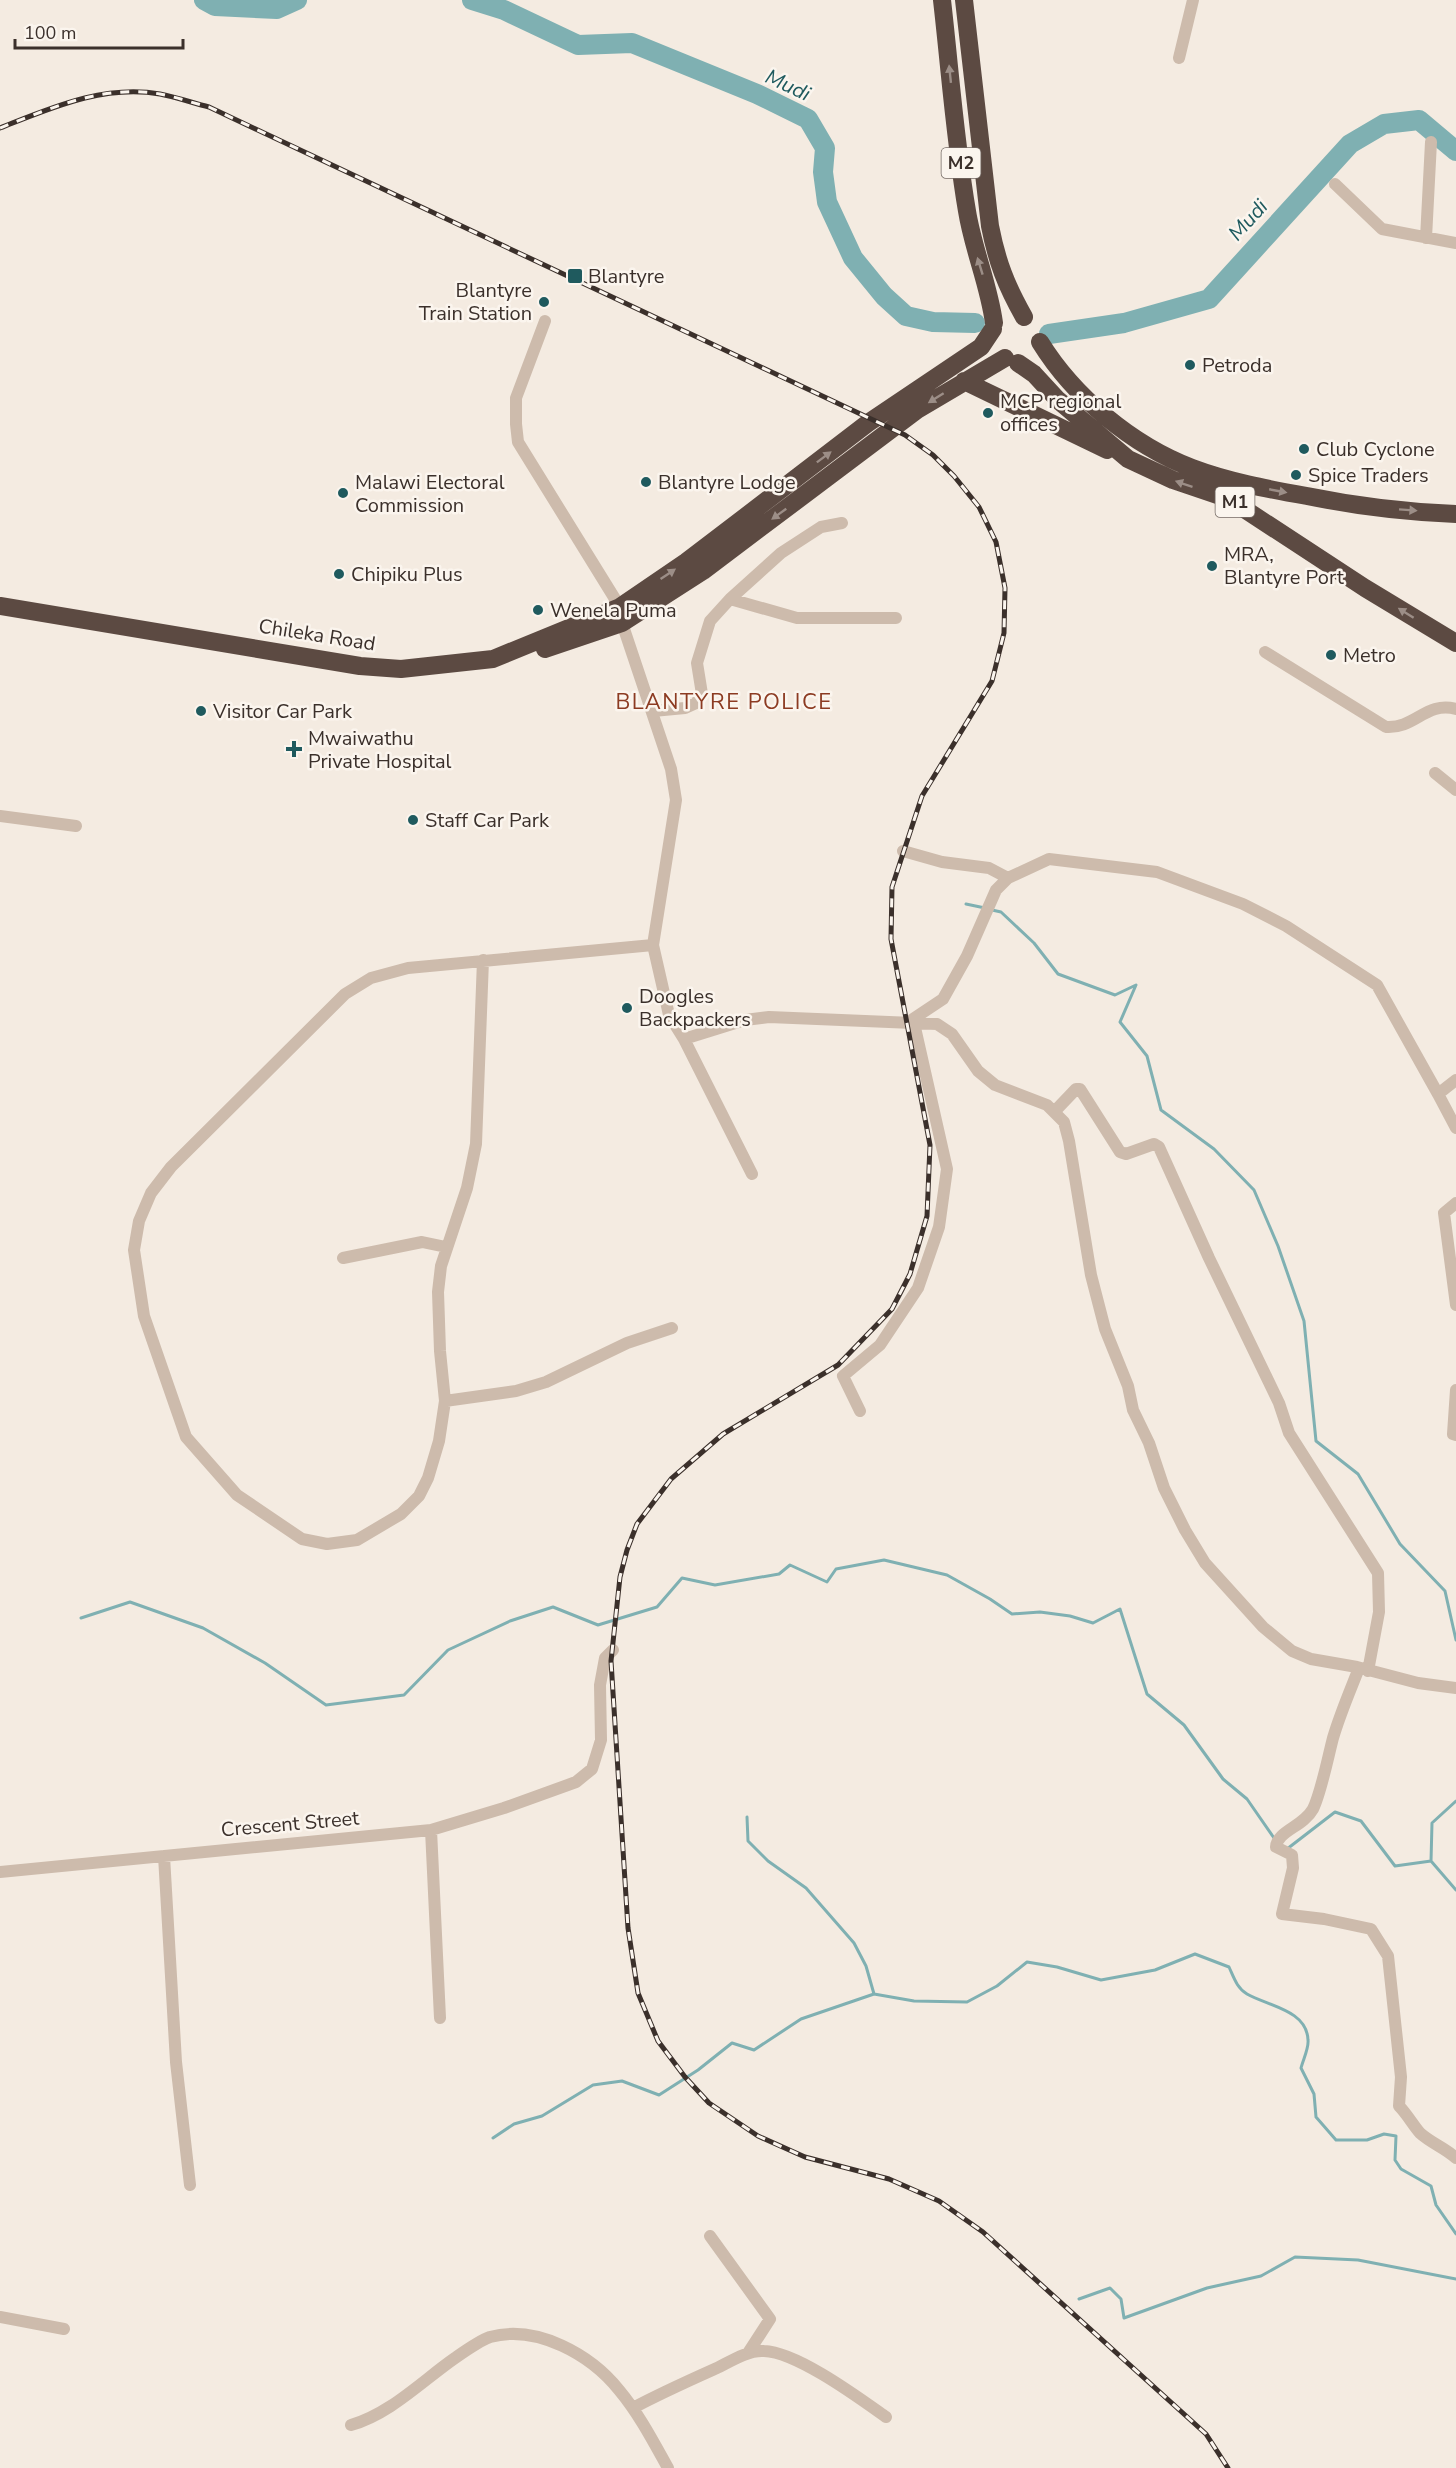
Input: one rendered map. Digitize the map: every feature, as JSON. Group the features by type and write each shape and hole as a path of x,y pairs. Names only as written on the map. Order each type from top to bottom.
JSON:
{"highway":[{"name":"M2","path":"942,0 967,210 978,261 991,299 994,326"},
{"name":"M2","path":"964,0 990,226 996,256 1005,282 1024,317"},
{"path":"621,615 686,562 868,423 981,347 994,326 1007,314 1024,317 1040,342 1034,358 1023,364 1011,361 995,343 994,326"},
{"name":"M1","path":"1040,342 1057,367 1098,409 1126,431 1172,459 1232,480 1361,507 1456,514"},
{"path":"0,616 317,669 424,679 489,669 621,615 703,571 917,410 964,381 1011,361"},
{"name":"M1","path":"1011,361 1034,374 1058,400 1128,459 1173,480 1229,499 1365,588 1456,643"},
{"path":"964,381 1128,459"},
{"name":"Chileka Road","path":"0,606 360,666 401,669 493,659 621,615"}],"street":[{"path":"1179,58 1194,0"},
{"path":"1426,238 1431,142"},
{"path":"1335,184 1382,229 1456,243"},
{"path":"545,321 516,398 518,442 621,615 653,711 671,769 676,800 653,945 669,1015 684,1039 752,1174"},
{"path":"653,711 685,708 696,703 702,694 698,663 710,621 730,599 781,554 821,527 842,523"},
{"path":"730,599 797,618 896,618"},
{"path":"1265,652 1386,727 1398,728 1435,707 1456,710"},
{"path":"1435,773 1456,790"},
{"path":"0,816 76,826"},
{"path":"903,851 942,862 989,868 1008,878"},
{"path":"911,1023 943,999 967,956 996,890 1008,878 1049,859 1157,872 1243,904 1286,926 1377,985 1456,1128"},
{"path":"483,960 476,1144 467,1188 441,1266 438,1292 445,1401 439,1441 428,1478 419,1496 401,1514 357,1540 327,1544 302,1539 237,1495 186,1437 144,1316 134,1250 139,1221 151,1193 171,1167 345,994 371,978 408,968 483,960 653,945"},
{"path":"684,1039 745,1020 769,1017 937,1024 952,1034 978,1071 995,1085 1047,1105 1055,1111 1064,1122 1069,1141 1087,1254 1105,1329 1128,1386 1133,1410 1149,1443 1164,1488 1205,1563 1275,1638 1292,1650 1311,1659 1364,1669 1418,1683 1456,1688"},
{"path":"860,1411 843,1376 880,1345 918,1288 939,1227 947,1170 911,1023"},
{"path":"1438,1094 1456,1080"},
{"path":"1055,1111 1076,1089 1080,1089 1120,1152 1126,1154 1154,1144 1159,1147 1209,1258 1279,1403 1289,1432 1378,1573 1379,1612 1364,1669 1334,1733 1313,1809 1300,1825 1279,1836 1277,1842 1276,1847 1292,1855 1293,1868 1281,1914 1324,1919 1371,1929 1388,1956 1401,2077 1399,2106 1420,2132 1448,2150 1456,2158"},
{"path":"1456,1203 1444,1213 1456,1305"},
{"path":"343,1258 422,1242 446,1247"},
{"path":"445,1401 516,1391 536,1385 627,1343 672,1328"},
{"path":"1456,1390 1453,1434 1456,1435"},
{"name":"Crescent Street","path":"0,1872 431,1830 504,1808 576,1782 592,1769 601,1740 600,1685 605,1658 613,1650"},
{"path":"431,1830 440,2018"},
{"path":"164,1856 176,2062 190,2185"},
{"path":"710,2236 770,2319 748,2353"},
{"path":"0,2317 64,2329"},
{"path":"351,2425 369,2418 408,2393 456,2356 489,2337 514,2334 547,2340 566,2348 604,2374 633,2408 668,2468"},
{"path":"633,2408 676,2385 748,2353 764,2351 782,2356 834,2381 886,2417"}],"waterway":[{"path":"202,0 225,10 267,14 294,0"},
{"name":"Mudi","path":"204,0 215,6 277,9 297,0"},
{"name":"Mudi","path":"472,0 504,10 578,45 632,43 757,94 808,119 825,148 823,172 827,202 853,258 884,296 906,316 933,322 975,323"},
{"name":"Mudi","path":"476,0 504,10"},
{"name":"Mudi","path":"1049,334 1124,323 1209,299 1350,144 1384,124 1419,120 1456,151"},
{"path":"966,904 985,908"},
{"path":"992,910 1001,912 1034,943 1058,974 1115,995 1136,985 1120,1022 1147,1056 1161,1110 1214,1149 1254,1190 1278,1246 1304,1321 1316,1441 1358,1474 1400,1544 1445,1591 1456,1640"},
{"path":"81,1618 130,1602 203,1628 265,1663 326,1705 404,1695 448,1650 510,1621 553,1607 598,1625 657,1607 682,1578 715,1585 779,1574 790,1565 827,1582 836,1569 884,1560 947,1575 1012,1614 1040,1612 1070,1616 1093,1623 1120,1609 1147,1694 1184,1725 1223,1779 1247,1799 1274,1838"},
{"path":"1456,1801 1432,1823 1431,1861 1456,1890"},
{"path":"1287,1849 1335,1812 1361,1821 1395,1866 1431,1861"},
{"path":"747,1817 748,1841 768,1861 806,1888 854,1943 866,1966 874,1994"},
{"path":"493,2138 514,2124 542,2116 593,2085 622,2081 659,2095 698,2070 732,2043 754,2050 801,2019 874,1994 914,2001 967,2002 997,1986 1027,1962 1057,1967 1101,1980 1155,1970 1195,1954 1229,1967 1244,1992 1285,2010 1301,2022 1306,2030 1308,2043 1301,2068 1314,2094 1316,2117 1336,2140 1367,2140 1384,2134 1396,2136 1395,2160 1401,2169 1431,2186 1436,2205 1456,2234"},
{"path":"1079,2299 1110,2288 1121,2299 1124,2318 1207,2288 1261,2276 1295,2257 1358,2260 1456,2279"}],"railway":[{"path":"0,128 58,106 119,92 160,94 209,107 905,435 933,455 954,476 979,507 996,542 1005,588 1004,633 992,681 922,796 892,887 891,939 930,1145 927,1216 910,1274 892,1309 838,1365 723,1434 671,1479 637,1524 620,1577 611,1661 628,1928 638,1993 658,2041 685,2077 709,2103 758,2136 805,2157 889,2179 939,2201 983,2232 1206,2434 1228,2468"}],"place":[{"name":"Blantyre","path":"575,276"},
{"name":"Blantyre Train Station","path":"544,302"},
{"name":"Petroda","path":"1190,365"},
{"name":"MCP regional offices","path":"988,413"},
{"name":"Club Cyclone","path":"1304,449"},
{"name":"Spice Traders","path":"1296,475"},
{"name":"Blantyre Lodge","path":"646,482"},
{"name":"Malawi Electoral Commission","path":"343,493"},
{"name":"MRA, Blantyre Port","path":"1212,566"},
{"name":"Chipiku Plus","path":"339,574"},
{"name":"Wenela Puma","path":"538,610"},
{"name":"Metro","path":"1331,655"},
{"name":"Visitor Car Park","path":"201,711"},
{"name":"Mwaiwathu Private Hospital","path":"294,749"},
{"name":"Staff Car Park","path":"413,820"},
{"name":"Doogles Backpackers","path":"627,1008"}],"district":[{"name":"BLANTYRE POLICE","path":"724,702"}]}
